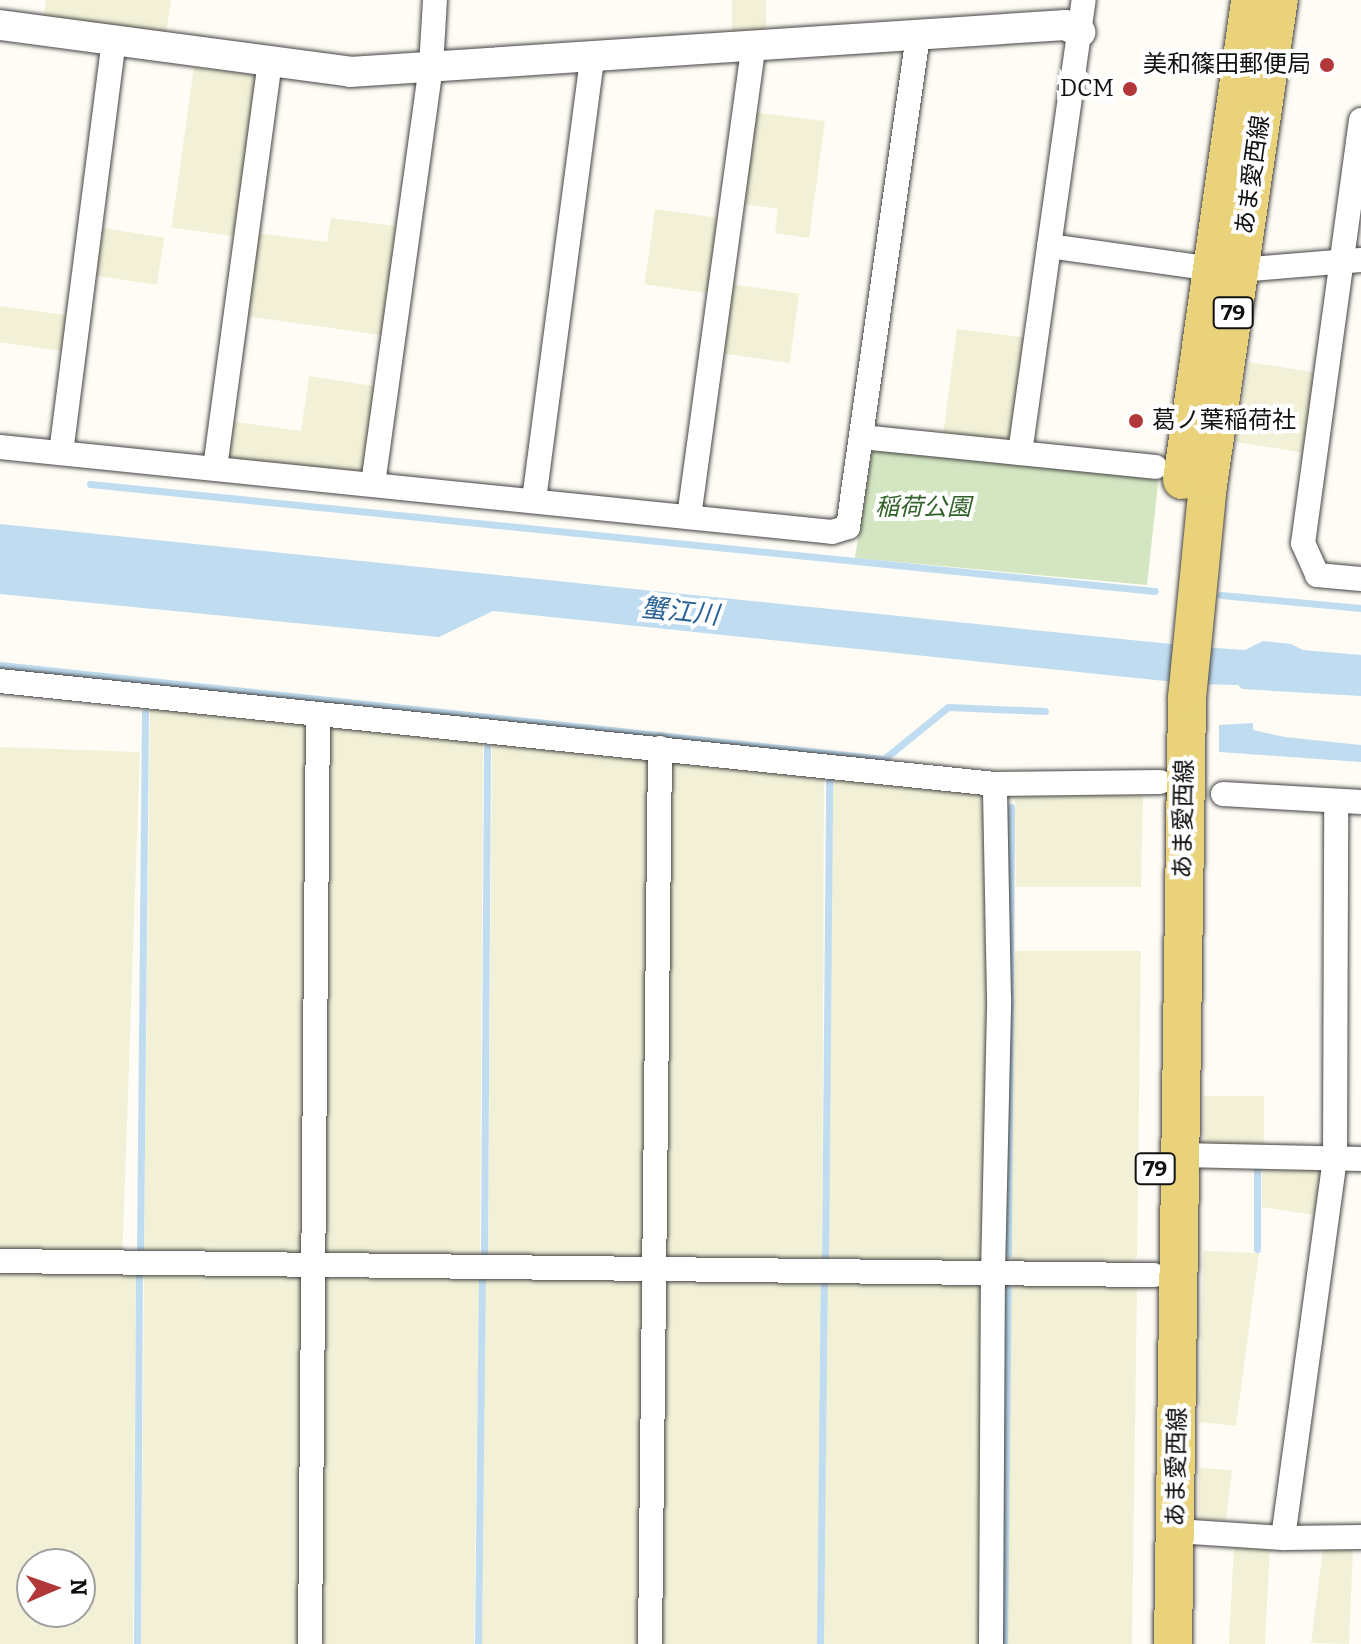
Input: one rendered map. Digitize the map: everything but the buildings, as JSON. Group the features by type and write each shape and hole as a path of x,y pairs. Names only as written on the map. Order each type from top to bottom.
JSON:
{"main road":[{"name":"あま愛西線","path":"1226,270 1250,0"},
{"name":"あま愛西線","path":"1173,1644 1181,1155 1176,696 1181,626 1181,484 1279,0"},
{"name":"あま愛西線","path":"1149,1644 1160,782 1176,696"}],"street":[{"path":"373,484 431,67 435,0"},
{"path":"1020,453 1084,0"},
{"path":"0,25 350,72 1065,25 1080,32"},
{"path":"0,447 832,532 848,527 918,36"},
{"path":"61,453 114,40"},
{"path":"689,517 753,47"},
{"path":"534,500 592,58"},
{"path":"215,468 270,61"},
{"path":"1361,120 1351,260 1303,543 1317,575 1361,579"},
{"path":"1049,246 1226,270 1351,260"},
{"path":"861,437 1155,467"},
{"path":"0,681 995,784 1160,782"},
{"path":"310,1644 318,714"},
{"path":"650,1644 660,748"},
{"path":"991,1644 993,1273 999,999 995,784"},
{"path":"1223,794 1361,802"},
{"path":"1283,1538 1335,1158 1336,801"},
{"path":"1181,1155 1361,1159"},
{"path":"0,1261 1154,1275"},
{"path":"1176,1531 1283,1538 1361,1537"}],"green space":[{"path":"46,0 171,0 166,35 44,16"},
{"path":"732,0 766,0 766,34 732,34"},
{"path":"194,67 256,76 234,236 171,227"},
{"path":"753,112 825,121 809,238 775,233 778,209 741,204"},
{"path":"655,209 722,218 712,294 644,284"},
{"path":"331,218 402,227 388,336 245,316 256,233 327,242"},
{"path":"103,228 164,238 157,285 95,275"},
{"path":"731,284 799,294 790,363 721,353"},
{"path":"0,306 68,316 63,351 0,342"},
{"path":"957,329 1027,338 1014,433 1004,440 943,435"},
{"path":"1249,362 1315,372 1303,452 1236,442"},
{"path":"309,376 379,387 368,465 359,473 234,460 226,452 230,421 301,431"},
{"name":"稲荷公園","path":"881,448 1159,475 1147,585 855,558 872,453"},
{"path":"150,705 302,720 309,728 305,1249 295,1257 144,1255"},
{"path":"340,724 483,740 480,1258 331,1255 321,1248 326,732"},
{"path":"492,740 646,756 652,764 647,1251 640,1261 488,1258"},
{"path":"0,747 140,752 122,1258 0,1253"},
{"path":"678,759 824,774 822,1262 675,1261 664,1253 669,766"},
{"path":"833,775 982,793 988,804 987,1255 978,1262 828,1258"},
{"path":"1015,790 1135,790 1143,798 1141,887 1016,887"},
{"path":"1015,951 1141,951 1137,1257 1130,1263 1013,1261 1010,1258"},
{"path":"1203,1096 1264,1096 1264,1144 1203,1144"},
{"path":"1262,1166 1316,1167 1325,1177 1320,1216 1262,1207"},
{"path":"1203,1251 1259,1253 1236,1426 1199,1422"},
{"path":"0,1268 136,1269 133,1644 0,1644"},
{"path":"144,1270 298,1272 306,1282 303,1644 141,1644"},
{"path":"332,1273 479,1274 474,1644 318,1644 322,1283"},
{"path":"485,1275 639,1277 646,1287 642,1644 482,1644"},
{"path":"676,1277 822,1279 817,1644 659,1644 664,1288"},
{"path":"827,1280 978,1283 988,1291 985,1644 823,1644"},
{"path":"1131,1284 1137,1289 1132,1644 1006,1644 1010,1285"},
{"path":"1199,1468 1232,1470 1226,1520 1199,1520"},
{"path":"1234,1546 1270,1548 1265,1644 1229,1644"},
{"path":"1323,1548 1353,1549 1349,1644 1311,1643"}],"water":[{"name":"蟹江川","path":"0,524 1200,647 1245,650 1263,641 1291,644 1303,650 1361,655 1361,696 1242,689 1238,685 1194,684 493,611 439,637 0,594"},
{"path":"1253,723 1253,730 1285,737 1361,745 1361,762 1219,752 1219,725"}],"waterway":[{"path":"90,484 1155,591"},
{"path":"1221,595 1361,608"},
{"path":"0,665 884,759 948,707 1045,711"},
{"path":"140,1254 145,713"},
{"path":"484,1256 487,748"},
{"path":"825,1261 829,782"},
{"path":"1008,1254 1011,807"},
{"path":"1257,1168 1257,1249"},
{"path":"137,1644 139,1272"},
{"path":"478,1644 482,1276"},
{"path":"820,1644 824,1280"},
{"path":"1004,1644 1008,1288"}],"place":[{"name":"美和篠田郵便局","path":"1327,65"},
{"name":"DCM","path":"1130,89"},
{"name":"葛ノ葉稲荷社","path":"1136,421"}]}
